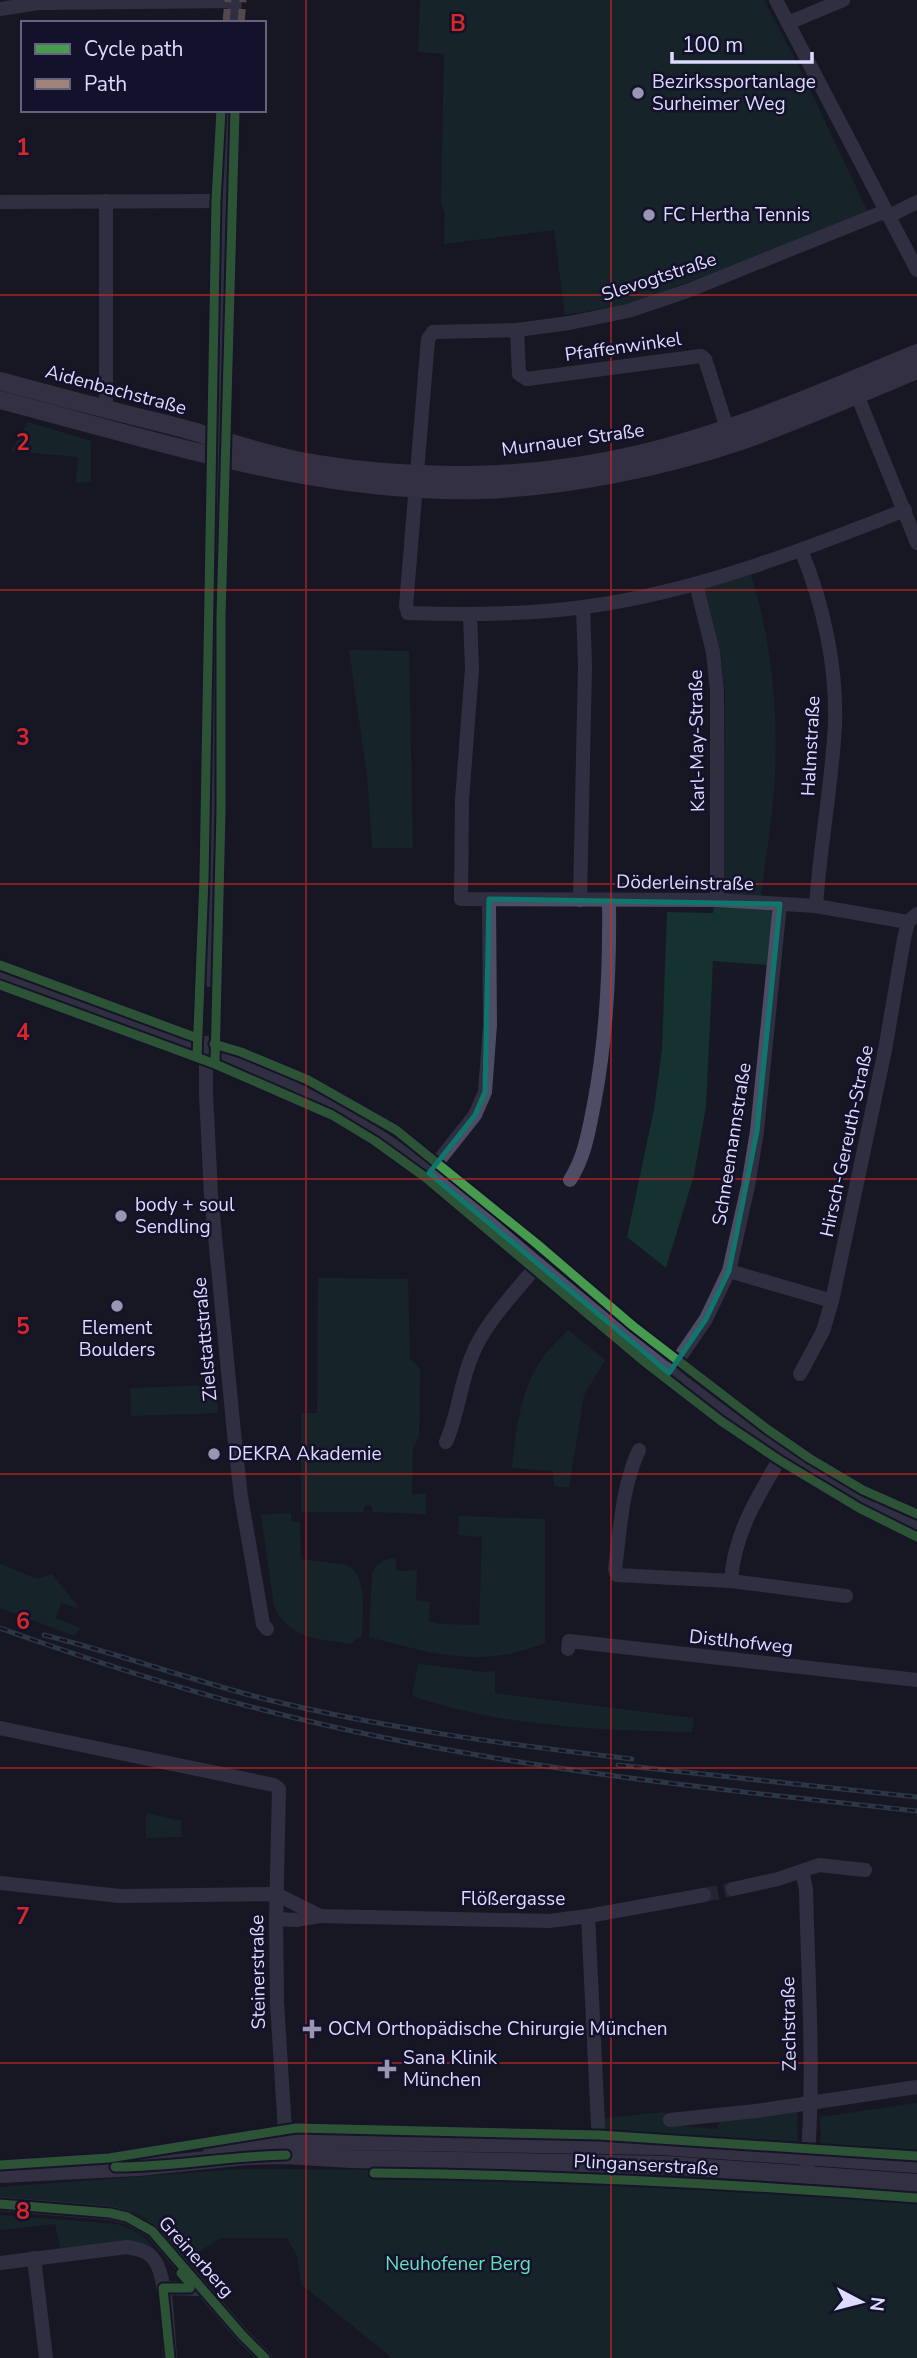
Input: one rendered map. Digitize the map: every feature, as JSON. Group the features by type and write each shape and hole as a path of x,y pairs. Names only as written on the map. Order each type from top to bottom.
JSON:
{"main road":[{"name":"Murnauer Straße","path":"220,443 316,477 415,481 481,490 548,484 629,471 739,441 854,388 917,353"},
{"name":"Murnauer Straße","path":"415,481 579,465 637,455 917,370"},
{"name":"Aidenbachstraße","path":"0,381 29,398 220,443"},
{"name":"Aidenbachstraße","path":"0,400 29,398 106,410 205,435 220,443"},
{"name":"Plinganserstraße","path":"0,2174 139,2167 246,2156 286,2148 663,2146 917,2164"},
{"name":"Plinganserstraße","path":"286,2148 351,2159 667,2165 917,2183"}],"street":[{"path":"776,0 917,270"},
{"path":"788,23 843,0"},
{"path":"0,9 35,3 235,1 233,21"},
{"path":"210,980 227,112"},
{"path":"106,201 106,410"},
{"path":"0,202 224,201"},
{"name":"Slevogtstraße","path":"415,481 428,338 433,332 517,330 628,311 719,279 917,202"},
{"name":"Pfaffenwinkel","path":"517,330 519,374 527,379 701,356 705,359 727,428"},
{"path":"854,388 917,543"},
{"path":"415,481 406,606 408,613 470,615 583,607 696,584 801,550 905,510"},
{"name":"Halmstraße","path":"801,550 824,622 831,664 835,721 816,906"},
{"name":"Karl-May-Straße","path":"696,584 712,644 718,691 717,900"},
{"path":"580,900 585,665 583,607"},
{"name":"Döderleinstraße","path":"470,615 472,668 462,800 460,899 717,900 816,906 913,918"},
{"path":"429,1173 475,1115 485,1092 490,1025 489,899"},
{"path":"570,1180 583,1151 598,1080 609,985 609,901"},
{"name":"Schneemannstraße","path":"669,1373 706,1319 729,1271 757,1131 780,904"},
{"name":"Hirsch-Gereuth-Straße","path":"800,1374 823,1331 832,1301 913,918"},
{"path":"0,973 206,1046 335,1110 396,1148 429,1173 669,1373 721,1413 782,1455 865,1504 917,1528"},
{"name":"Zielstattstraße","path":"206,1046 211,1195 237,1464 263,1624 267,1629"},
{"path":"446,1443 470,1359 477,1344 501,1309 538,1264"},
{"path":"729,1271 832,1301"},
{"path":"639,1450 633,1462 622,1513 615,1569 617,1575 732,1581 846,1597"},
{"path":"732,1581 733,1557 740,1536 749,1514 782,1455"},
{"name":"Distlhofweg","path":"568,1649 569,1641 917,1680"},
{"name":"Steinerstraße","path":"0,1728 274,1785 279,1789 277,2018 286,2148"},
{"path":"733,1889 823,1865 865,1870"},
{"name":"Zechstraße","path":"802,1871 806,1889 810,2103 806,2176"},
{"path":"0,1883 120,1896 276,1894"},
{"name":"Flößergasse","path":"276,1894 320,1916"},
{"name":"Flößergasse","path":"276,1919 296,1920 320,1916 549,1921 704,1895"},
{"path":"588,1916 599,2145"},
{"path":"670,2120 917,2087"},
{"name":"Greinerberg","path":"0,2204 110,2213 127,2217 152,2231 265,2358"},
{"path":"0,2263 127,2247 147,2252 159,2268 170,2358"},
{"path":"34,2258 46,2358"},
{"path":"163,2288 201,2289"}],"highlighted area":[{"path":"489,899 780,904 757,1131 729,1271 706,1319 669,1373 429,1173 475,1115 485,1092"}],"green space":[{"name":"Bezirkssportanlage Surheimer Weg","path":"420,0 764,0 869,214 630,304 565,315 554,230 444,244 445,213 441,202 444,54 418,52"},
{"path":"28,422 91,441 91,482 76,483 78,457 11,451"},
{"path":"751,575 764,624 772,674 776,750 771,820 761,897 722,894 725,693 721,657 704,588"},
{"path":"349,650 409,651 413,848 372,848 367,775"},
{"path":"714,904 767,908 773,913 767,965 713,961 706,1107 694,1175 666,1268 627,1237 654,1109 662,1049 667,912 713,913"},
{"path":"318,1278 408,1279 410,1358 420,1369 419,1436 413,1448 412,1494 426,1494 426,1514 373,1512 371,1505 365,1505 363,1512 301,1512 301,1413 317,1413"},
{"path":"568,1330 605,1360 584,1395 569,1488 554,1486 553,1471 512,1468 517,1428 527,1388 542,1359"},
{"path":"217,1385 218,1413 131,1416 130,1388"},
{"path":"291,1513 291,1522 300,1522 301,1559 347,1565 359,1578 363,1597 362,1637 351,1644 316,1639 297,1632 288,1626 274,1606 261,1515"},
{"path":"459,1516 545,1519 545,1643 521,1651 478,1657 436,1653 369,1637 372,1574 381,1562 395,1558 397,1571 417,1570 416,1600 430,1602 429,1621 440,1624 479,1625 482,1537 458,1535"},
{"path":"0,1564 37,1579 52,1574 80,1609 61,1603 56,1618 80,1628 75,1636 0,1608"},
{"path":"418,1664 495,1671 495,1693 694,1718 692,1732 551,1725 446,1706 412,1696"},
{"path":"146,1813 181,1821 182,1837 146,1838"},
{"path":"917,2103 917,2154 821,2147 820,2117"},
{"path":"797,2108 798,2146 606,2133 605,2118 665,2112 666,2125 717,2129 720,2118"},
{"name":"Neuhofener Berg","path":"241,2169 633,2172 917,2190 917,2358 392,2358 301,2284 297,2256 287,2238 220,2238 187,2260 154,2225 129,2210 0,2197 0,2187"},
{"path":"0,2215 117,2224 143,2237 154,2250 134,2241 60,2248 55,2224 0,2230"}],"tunnel":[{"path":"704,1895 733,1889"}],"railway":[{"path":"0,1628 201,1693 325,1725 398,1740 620,1777 917,1811"},
{"path":"44,1635 241,1693 314,1710 450,1735 632,1759"},
{"path":"618,1765 917,1797"}],"marked path":[{"path":"226,21 228,0"},
{"path":"241,21 243,0"}],"cycle path":[{"path":"197,1057 204,878 216,201 221,112"},
{"path":"215,1064 221,810 221,617 235,112"},
{"path":"0,965 197,1038"},
{"path":"0,985 215,1064 332,1115 375,1141 425,1177 646,1363 721,1421 859,1508 917,1537"},
{"path":"214,1044 241,1052 308,1080 396,1130 633,1326 767,1429 863,1490 917,1514"},
{"path":"0,2165 109,2158 296,2128 599,2135 917,2156"},
{"path":"115,2167 286,2155"},
{"path":"374,2173 646,2181 917,2198"},
{"path":"0,2204 110,2213 127,2217 152,2231 265,2358"},
{"path":"170,2358 163,2288 190,2288 189,2282 181,2273"}],"place":[{"name":"Bezirkssportanlage Surheimer Weg","path":"638,93"},
{"name":"FC Hertha Tennis","path":"649,215"},
{"name":"body + soul Sendling","path":"121,1216"},
{"name":"Element Boulders","path":"117,1306"},
{"name":"DEKRA Akademie","path":"214,1454"},
{"name":"OCM Orthopädische Chirurgie München","path":"312,2029"},
{"name":"Sana Klinik München","path":"387,2069"}]}
